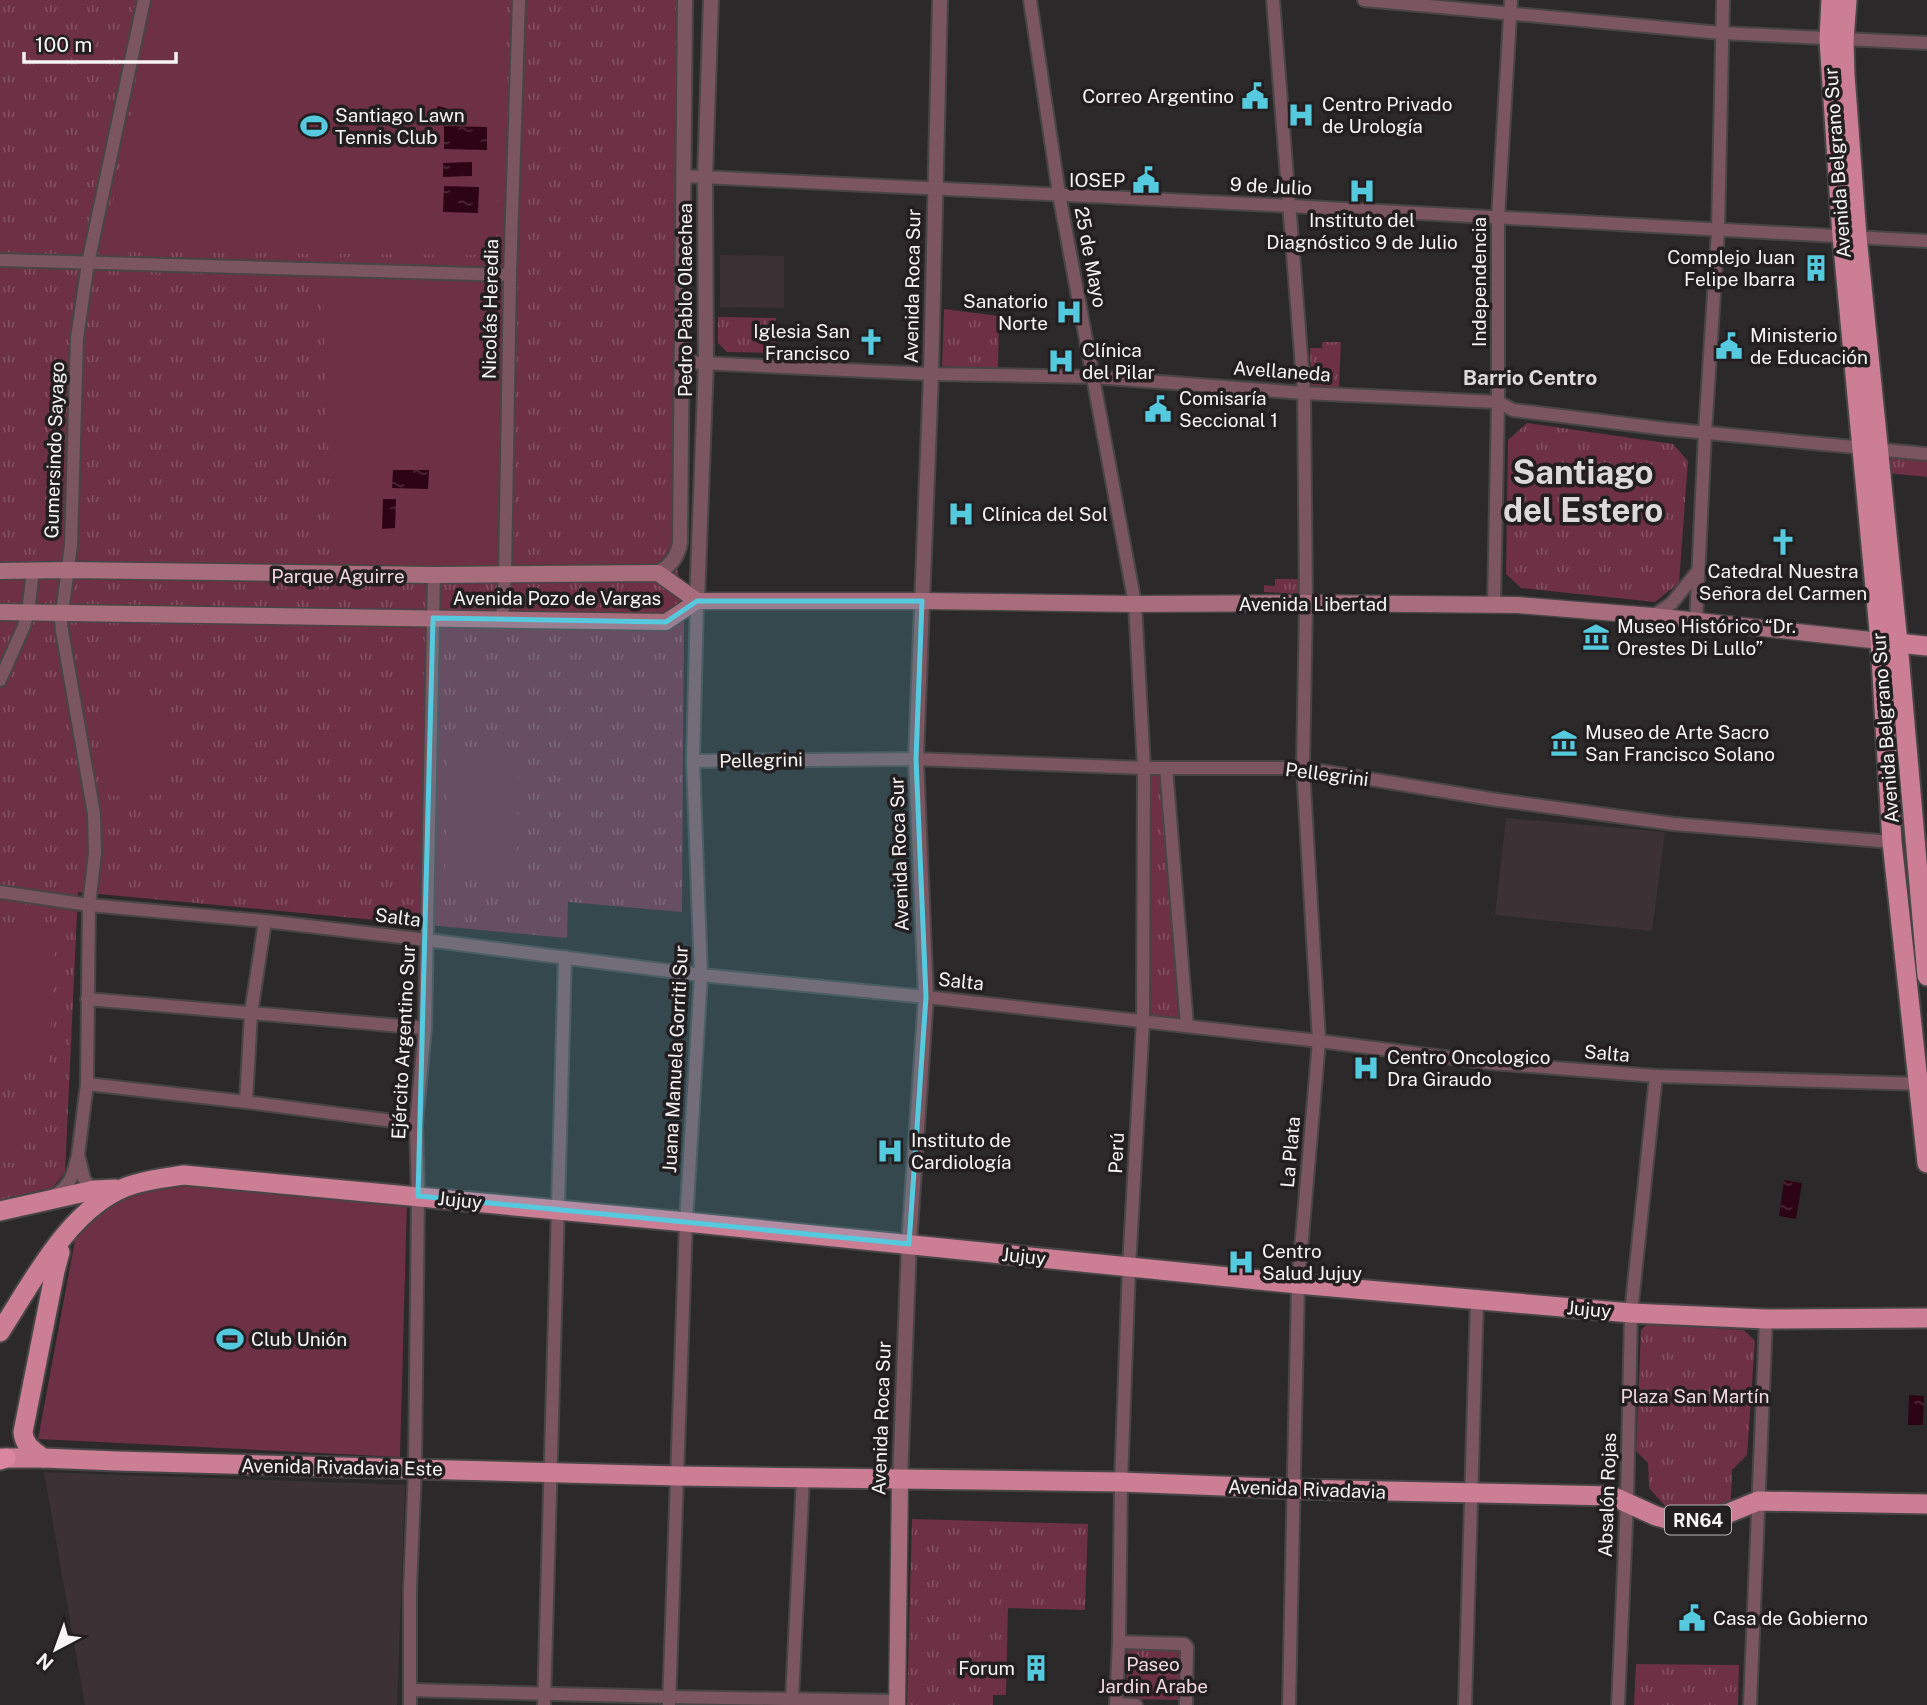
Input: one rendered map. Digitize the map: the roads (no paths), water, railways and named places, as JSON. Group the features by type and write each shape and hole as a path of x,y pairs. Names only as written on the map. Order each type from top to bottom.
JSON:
{"main road":[{"name":"Avenida Belgrano Sur","path":"1831,0 1836,39 1845,75 1849,237 1889,642 1921,844 1927,976"},
{"name":"Avenida Belgrano Sur","path":"1836,39 1847,0"},
{"name":"Avenida Pozo de Vargas","path":"0,571 434,575 658,573 697,601 666,622 0,612"},
{"name":"Avenida Libertad","path":"697,601 1518,605 1653,616 1927,646"},
{"name":"Avenida Belgrano Sur","path":"1889,642 1892,842 1923,1084 1927,1163"},
{"name":"Pellegrini","path":"1892,842 1921,844"},
{"name":"Jujuy","path":"97,1196 145,1181 184,1175 557,1209 1298,1284 1631,1313 1766,1319 1927,1318"},
{"path":"0,1211 42,1202 97,1196"},
{"path":"0,1332 49,1257 97,1196"},
{"path":"43,1458 29,1447 23,1432 64,1238"},
{"name":"Avenida Rivadavia Este","path":"2,1459 678,1476"},
{"name":"Avenida Rivadavia","path":"678,1476 1121,1482 1612,1496 1663,1518 1709,1520 1758,1501 1927,1504"},
{"name":"Avenida Roca Sur","path":"897,1703 900,1479"}],"street":[{"name":"Gumersindo Sayago","path":"42,1202 67,1186 72,1179 78,1155 87,1084 89,905 95,853 94,814 62,631 71,545 77,338 88,263 144,0"},
{"name":"Nicolás Heredia","path":"502,620 519,0"},
{"name":"Pedro Pablo Olaechea","path":"658,573 671,565 680,543 685,0"},
{"name":"Pedro Pablo Olaechea","path":"697,601 706,363 705,177 711,0"},
{"name":"Avenida Roca Sur","path":"900,1479 909,1244 926,997 916,759 931,374 940,0"},
{"name":"25 de Mayo","path":"1030,0 1059,194 1135,604"},
{"name":"La Plata","path":"1273,0 1304,393 1306,603 1303,768 1319,1041 1298,1284 1289,1705"},
{"path":"1364,0 1510,7 1721,33 1927,43"},
{"path":"1696,621 1718,231 1723,0"},
{"name":"Independencia","path":"1494,606 1498,218 1510,7"},
{"name":"9 de Julio","path":"683,176 1927,241"},
{"path":"0,260 510,275"},
{"name":"Avellaneda","path":"680,362 931,374 1094,377 1304,393 1498,402 1513,410 1705,433 1927,454"},
{"path":"0,680 28,612 33,571"},
{"path":"1653,616 1672,603 1697,572"},
{"name":"Ejército Argentino Sur","path":"410,1705 418,1196 416,1124 425,1028 434,575"},
{"name":"Juana Manuela Gorriti Sur","path":"669,1701 686,1222 701,975 693,761 697,601"},
{"name":"Perú","path":"1116,1705 1129,1267 1143,1021 1144,768 1135,604"},
{"name":"Pellegrini","path":"693,761 916,759 1144,768 1303,768 1491,799 1674,824 1892,842"},
{"path":"1166,768 1187,1026"},
{"name":"Salta","path":"0,892 89,905 265,921 701,975 1143,1021 1491,1063 1656,1076 1923,1084"},
{"path":"246,1101 251,1013 265,921"},
{"path":"544,1699 565,957"},
{"path":"87,999 425,1028"},
{"name":"Absalón Rojas","path":"1618,1705 1628,1502 1631,1313 1656,1076"},
{"path":"87,1084 246,1101 416,1124"},
{"path":"78,1155 84,1179 97,1196"},
{"path":"1465,1705 1477,1299"},
{"name":"RN64","path":"1758,1501 1766,1319"},
{"path":"792,1699 803,1478"},
{"path":"1750,1705 1758,1501"},
{"path":"1119,1642 1184,1644 1187,1647 1186,1705"},
{"path":"410,1690 544,1699 792,1699 897,1703"},
{"path":"1116,1705 1136,1705"}],"water":[{"path":"438,106 446,108 449,119 438,123 435,114"},
{"path":"444,126 487,127 487,150 444,149"},
{"path":"472,162 472,176 443,177 443,163"},
{"path":"444,186 479,187 478,213 443,212"},
{"path":"393,470 429,470 428,489 392,488"},
{"path":"383,499 396,499 395,528 382,529"},
{"path":"1784,1180 1802,1183 1796,1219 1779,1216"},
{"path":"1909,1395 1924,1396 1923,1425 1908,1425"}],"place":[{"name":"Correo Argentino","path":"1255,96"},
{"name":"Centro Privado de Urología","path":"1301,115"},
{"name":"Santiago Lawn Tennis Club","path":"314,126"},
{"name":"IOSEP","path":"1146,180"},
{"name":"Instituto del Diagnóstico 9 de Julio","path":"1362,191"},
{"name":"Complejo Juan Felipe Ibarra","path":"1816,268"},
{"name":"Sanatorio Norte","path":"1069,312"},
{"name":"Iglesia San Francisco","path":"871,342"},
{"name":"Ministerio de Educación","path":"1729,346"},
{"name":"Clínica del Pilar","path":"1061,361"},
{"name":"Comisaría Seccional 1","path":"1158,409"},
{"name":"Clínica del Sol","path":"961,514"},
{"name":"Catedral Nuestra Señora del Carmen","path":"1783,542"},
{"name":"Museo Histórico “Dr. Orestes Di Lullo”","path":"1596,637"},
{"name":"Museo de Arte Sacro San Francisco Solano","path":"1564,743"},
{"name":"Centro Oncologico Dra Giraudo","path":"1366,1068"},
{"name":"Instituto de Cardiología","path":"890,1151"},
{"name":"Centro Salud Jujuy","path":"1241,1262"},
{"name":"Club Unión","path":"230,1339"},
{"name":"Casa de Gobierno","path":"1692,1618"},
{"name":"Forum","path":"1036,1668"}],"district":[{"name":"Barrio Centro","path":"1530,377"},
{"name":"Santiago del Estero","path":"1583,491"}],"park label":[{"name":"Parque Aguirre","path":"338,576"},
{"name":"Plaza San Martín","path":"1695,1396"},
{"name":"Paseo Jardin Arabe","path":"1153,1675"}]}
